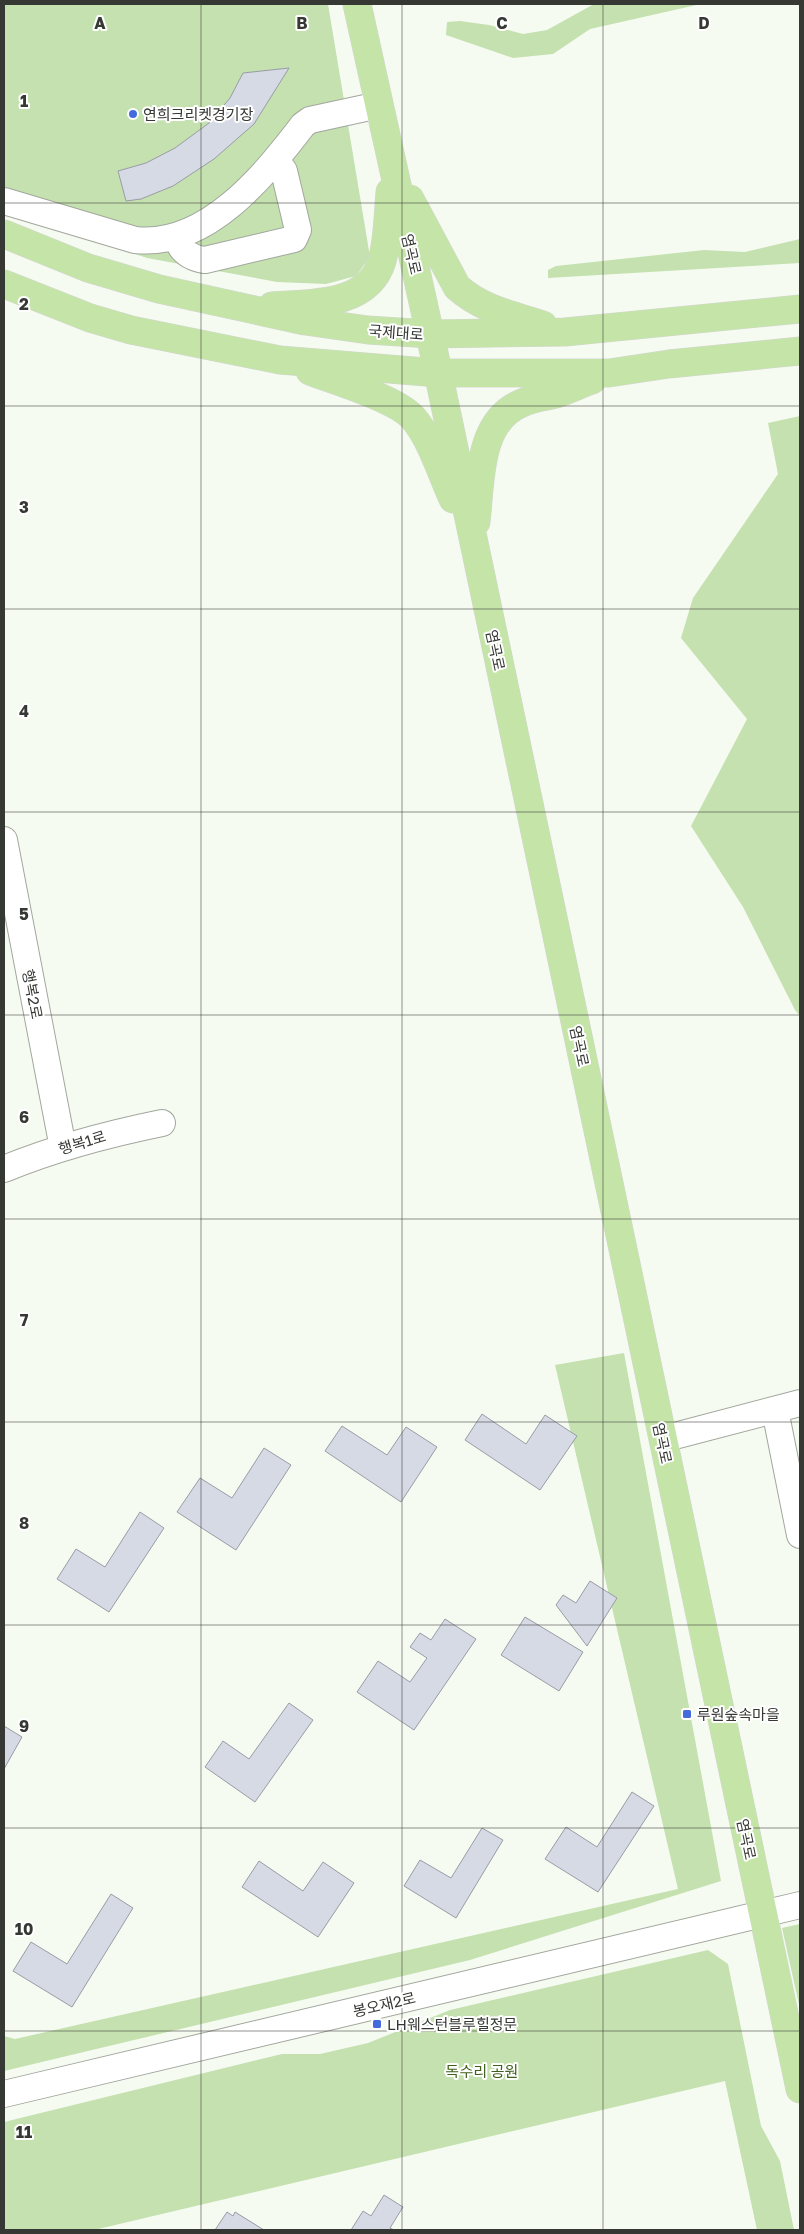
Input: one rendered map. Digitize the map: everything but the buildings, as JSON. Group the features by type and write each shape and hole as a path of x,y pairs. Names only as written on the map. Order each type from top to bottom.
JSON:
{"main road":[{"name":"염곡로","path":"357,4 430,334 800,2089"},
{"path":"249,308 338,300 353,295 366,287 382,263 392,166"},
{"path":"392,166 457,287 469,298 485,306 566,332"},
{"name":"국제대로","path":"4,234 80,265 124,279 336,326 430,334 566,332 800,309"},
{"path":"4,284 90,318 131,330 280,360 438,373 609,373 669,364 800,351"},
{"path":"280,360 397,406 413,417 425,437 473,541"},
{"path":"473,541 486,443 496,423 507,412 522,402 555,394 609,373"}],"street":[{"path":"4,201 134,240 152,242 176,237 192,230 241,196 276,160 302,125 310,120 379,105"},
{"path":"176,237 183,251 194,259 205,260 294,239 298,230 284,171 276,160"},
{"name":"행복2로","path":"4,840 63,1148"},
{"name":"행복1로","path":"4,1169 110,1133 162,1123"},
{"path":"663,1439 800,1404"},
{"path":"775,1410 800,1535"},
{"name":"봉오재2로","path":"4,2094 800,1906"}],"green space":[{"path":"4,4 328,4 370,257 356,276 326,284 277,282 147,258 4,208"},
{"path":"594,4 701,4 590,29 553,54 513,58 446,35 447,22 460,21 489,25 523,34 547,30"},
{"path":"800,239 800,263 548,278 548,270 556,266 704,250 745,252"},
{"path":"800,416 800,1016 795,1010 743,907 691,826 747,719 681,638 693,598 778,474 768,423"},
{"path":"624,1353 721,1881 470,1960 4,2071 4,2036 15,2039 678,1889 555,1365"},
{"path":"800,1924 800,2009 782,1928"},
{"name":"독수리 공원","path":"708,1950 728,1964 761,2126 780,2161 794,2230 757,2230 725,2081 94,2230 4,2230 4,2122 282,2054 320,2054 368,2043 450,2010"}],"place":[{"name":"연희크리켓경기장","path":"133,114"},
{"name":"루원숲속마을","path":"687,1714"},
{"name":"LH웨스턴블루힐정문","path":"377,2024"}]}
